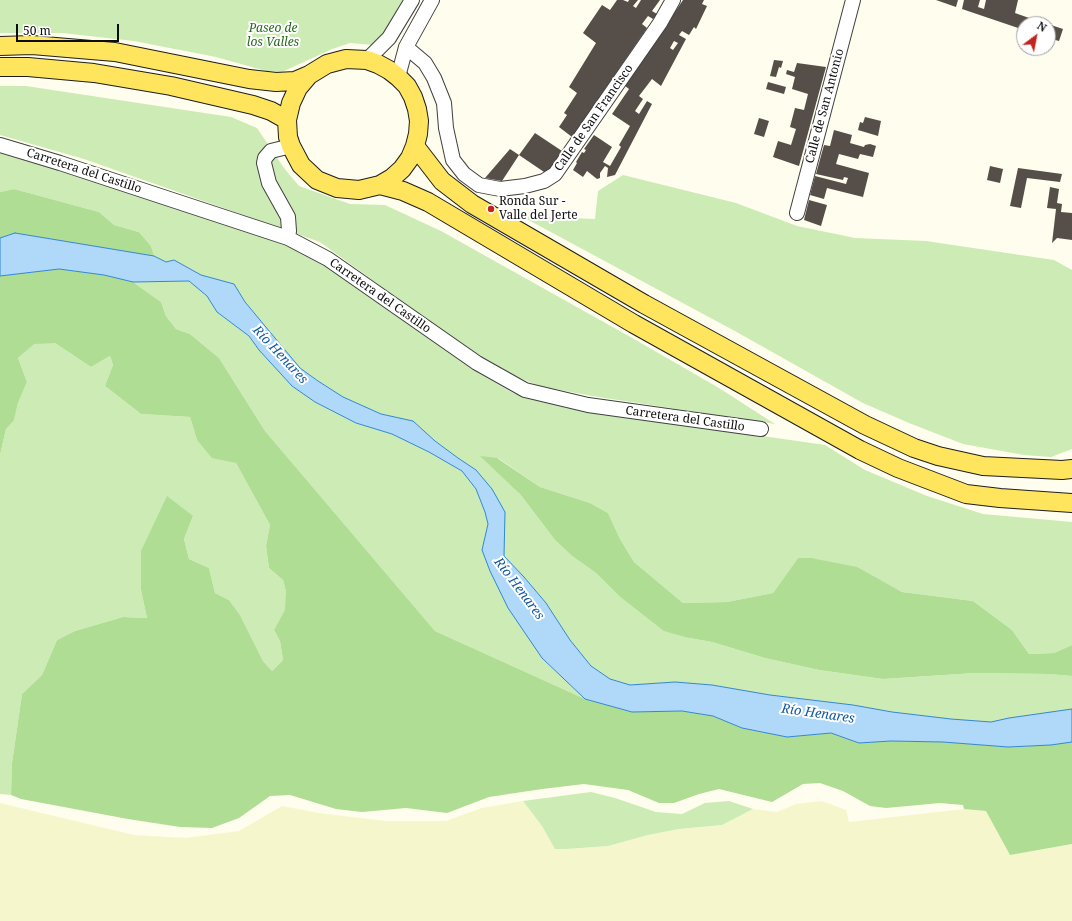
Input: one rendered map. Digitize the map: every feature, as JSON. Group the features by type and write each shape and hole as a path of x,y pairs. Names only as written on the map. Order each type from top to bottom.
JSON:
{"main road":[{"path":"0,46 32,45 115,52 248,79 276,82 295,81 309,75 326,64 346,59 367,60 389,70 398,77 410,92 417,109 418,128 415,146 410,158 402,169 392,178 380,185 359,190 337,188 317,180 301,165 291,146 287,120 291,103 298,88 309,75"},
{"path":"0,67 28,67 94,73 170,86 253,105 271,111 287,120"},
{"path":"415,146 442,181 472,204 644,304 865,425 914,448 938,456 983,466 1072,470"},
{"path":"380,185 403,191 428,202 634,324 860,450 898,468 966,494 1072,503"}],"street":[{"path":"367,60 388,38 412,0"},
{"path":"398,77 406,47 432,0"},
{"name":"Calle de San Francisco","path":"406,47 425,63 434,78 444,103 446,128 453,160 464,174 479,185 500,189 525,186 544,181 555,174 660,23 673,0"},
{"name":"Calle de San Antonio","path":"797,213 853,0"},
{"name":"Carretera del Castillo","path":"0,144 60,162 288,238 328,259 476,363 525,390 588,405 761,430"},
{"path":"288,238 288,217 269,182 264,163 265,158 271,151 291,146"}],"green space":[{"name":"Paseo de los Valles","path":"0,0 404,0 389,26 372,45 350,43 332,49 282,72 266,71 216,57 134,41 62,33 0,33"},
{"path":"0,86 26,86 231,117 257,128 284,168 299,186 350,204 385,205 441,231 719,388 775,424 592,396 539,386 503,371 459,343 320,242 84,159 0,135"},
{"path":"0,152 232,225 282,244 318,260 480,374 513,393 568,408 825,445 865,470 927,496 983,514 1072,522 1072,645 1054,653 1029,654 1012,630 973,601 902,592 857,568 798,558 773,593 727,602 683,603 634,562 620,539 608,513 590,503 540,487 498,458 520,494 555,540 572,556 596,573 618,595 689,638 712,642 765,658 819,670 883,679 975,673 1048,674 1072,676 1072,709 1009,718 992,722 892,712 853,705 770,695 712,685 675,682 630,685 610,679 591,666 570,640 546,603 504,556 504,536 476,470 435,441 413,421 381,414 343,397 300,368 245,302 234,284 201,275 174,260 166,262 154,256 151,246 139,232 114,225 99,212 14,189 0,192"},
{"path":"623,175 736,203 797,226 855,238 926,241 1054,260 1072,270 1072,449 1051,457 1024,455 963,444 909,423 863,403 733,330 521,216 595,219 598,191"},
{"path":"14,189 99,212 114,225 139,232 151,246 154,256 15,233 0,238 0,192"},
{"path":"59,269 104,275 133,282 161,302 166,316 176,329 190,334 219,358 265,431 435,631 585,699 632,712 682,711 713,716 742,728 787,737 831,733 859,743 891,741 943,742 1008,747 1051,745 1072,742 1072,844 1010,855 986,811 964,809 963,805 940,803 886,808 870,806 843,791 820,783 803,784 772,802 719,789 674,803 659,803 628,790 584,784 489,797 447,813 406,808 362,812 336,809 290,795 270,796 239,818 212,828 180,827 128,819 21,799 11,795 12,763 22,694 42,675 57,640 75,631 123,617 147,618 141,590 141,551 167,496 193,516 184,539 189,559 209,568 215,593 229,600 240,615 263,661 272,671 283,660 280,641 274,630 285,610 286,592 283,580 269,568 266,546 270,525 236,463 212,458 197,440 190,417 141,414 105,386 113,365 110,356 91,367 55,343 34,344 18,358 27,382 18,403 14,420 6,429 0,455 0,276"},
{"path":"189,281 207,296 217,312 249,336 259,350 292,386 315,402 356,423 392,434 429,452 462,471 476,489 485,512 488,524 482,550 542,658 585,699 435,631 265,431 219,358 190,334 176,329 166,316 161,302 133,282"},
{"path":"34,343 55,343 91,367 110,356 113,365 105,386 141,414 190,417 197,440 236,463 270,525 266,546 269,568 283,580 286,592 286,610 274,630 280,641 283,660 272,671 263,661 240,615 229,600 215,593 209,568 189,559 184,539 193,516 141,590 147,618 123,617 75,631 57,640 42,675 22,694 12,763 11,795 0,794 0,455 6,429 14,419 18,403 27,382 18,358"},
{"path":"480,456 497,458 540,487 590,503 608,513 620,539 634,562 683,603 727,602 773,593 798,558 811,558 857,567 902,592 973,601 1012,630 1029,654 1054,653 1072,645 1072,676 1048,674 975,673 883,679 819,670 765,658 712,642 689,638 664,631 618,595 596,573 572,556 555,540 520,494"},
{"path":"591,792 615,798 656,812 682,814 705,803 729,801 753,809 722,825 679,829 648,835 608,846 555,849 542,826 523,801"},
{"path":"523,801 542,826 555,848 567,849 608,846 648,835 679,829 722,825 753,809 777,812 796,804 822,801 846,810 849,822 964,809 987,811 1010,855 1072,844 1072,921 0,921 0,803 134,835 185,838 239,831 282,806 319,813 385,821 446,821 482,808"}],"water":[{"name":"Río Henares","path":"15,233 154,256 166,262 174,260 201,275 234,284 245,302 300,368 343,397 381,414 413,421 435,441 476,470 492,489 505,512 504,556 546,603 570,640 591,666 610,679 630,685 675,682 712,685 770,695 853,705 892,712 991,722 1072,709 1072,742 1051,745 1008,747 943,742 891,741 859,743 831,733 787,737 742,728 713,716 682,711 632,712 585,699 542,658 508,608 490,571 482,550 488,524 485,512 476,489 462,471 429,452 392,434 356,423 315,402 292,386 259,350 249,336 217,312 207,296 189,281 133,282 104,275 59,269 0,276 0,238"}],"building":[{"path":"617,0 628,2 629,0 638,0 633,6 636,8 641,0 660,0 652,11 657,14 653,19 648,16 642,24 647,28 572,137 559,127 567,115 564,113 577,93 569,87 596,43 583,33 602,5 610,10"},
{"path":"683,0 704,0 702,4 707,6 696,29 694,27 689,35 682,31 679,35 686,39 661,86 652,79 639,96 643,99 635,111 639,114 647,101 652,104 615,175 607,177 608,168 605,166 600,173 600,178 597,179 587,171 583,177 573,170 582,152 584,153 586,150 584,149 594,135 612,147 603,162 610,166 621,147 619,145 630,126 612,114 629,89 625,86","holes":["674,41 678,43 673,50 670,48"]},
{"path":"936,0 958,0 956,7"},
{"path":"964,0 980,0 978,7 984,9 986,0 1018,0 1015,13 1023,16 1016,16 1016,27 962,9"},
{"path":"1056,27 1063,29 1059,41 1056,40"},
{"path":"774,60 783,61 781,68 779,67 776,77 770,76"},
{"path":"797,63 826,67 799,166 773,157 778,141 791,145 796,129 790,127 795,108 804,110 808,94 792,89 795,77 786,74 787,70 794,72"},
{"path":"768,82 786,87 784,94 766,89"},
{"path":"865,117 881,121 878,136 858,130 860,122 863,123"},
{"path":"759,118 769,121 764,137 754,134"},
{"path":"834,130 852,135 850,143 864,147 865,145 870,144 876,146 873,157 860,154 858,159 839,154 836,164 869,173 863,197 827,188 824,199 810,195 815,176 846,184 848,178 844,177 843,180 816,174 824,145 830,146"},
{"path":"535,133 562,151 547,174 519,155"},
{"path":"510,149 519,155 502,181 485,178"},
{"path":"990,166 1003,169 1000,183 987,180"},
{"path":"1018,168 1062,174 1060,182 1027,178 1021,208 1010,206"},
{"path":"1050,187 1059,189 1057,203 1062,204 1061,212 1072,213 1072,240 1057,238 1052,243 1056,209 1047,208"},
{"path":"809,200 827,205 821,226 804,220"}],"place":[{"name":"Ronda Sur - Valle del Jerte","path":"491,209"}]}
